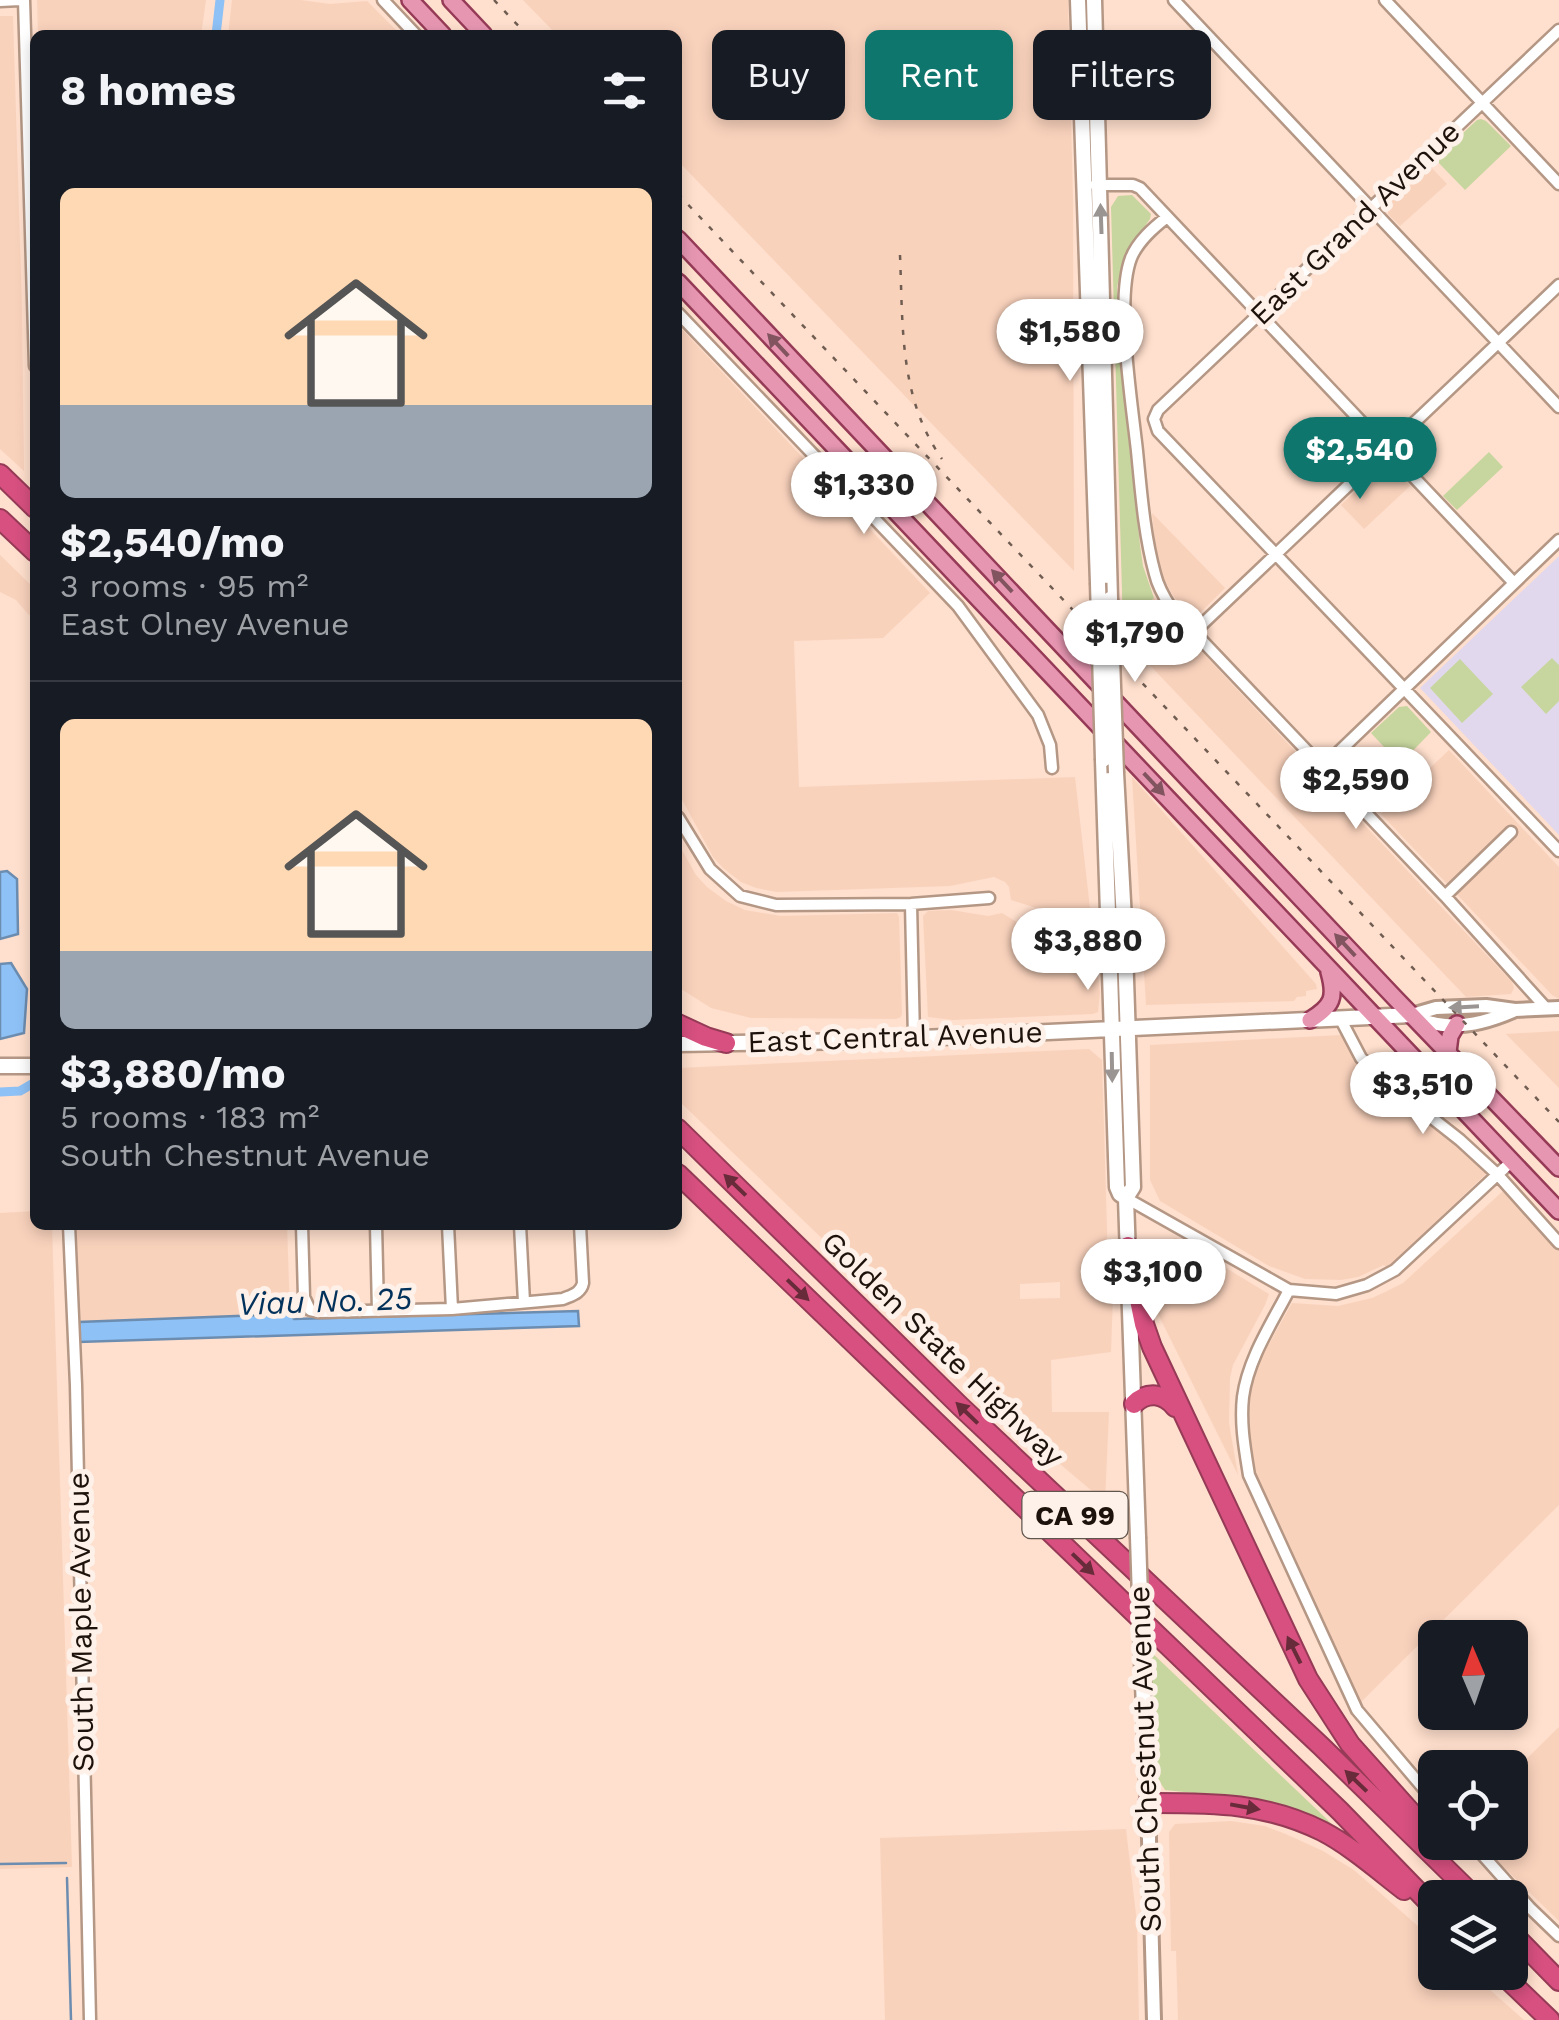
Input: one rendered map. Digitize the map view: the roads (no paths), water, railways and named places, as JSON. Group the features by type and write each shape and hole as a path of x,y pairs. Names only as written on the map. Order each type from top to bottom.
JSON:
{"highway":[{"path":"0,474 30,503"},
{"path":"0,519 30,547"},
{"path":"682,1026 726,1043"},
{"name":"Golden State Highway","path":"682,1133 960,1406 1460,1880"},
{"name":"Golden State Highway","path":"682,1178 1340,1811 1418,1893"},
{"path":"1128,1246 1147,1335 1308,1679 1350,1744 1418,1821"},
{"path":"1134,1404 1146,1396 1163,1396 1182,1415"},
{"path":"1148,1803 1213,1802 1249,1806 1288,1817 1324,1832 1418,1899"},
{"path":"1454,1860 1472,1880"},
{"path":"1528,1949 1559,1981"},
{"path":"1519,1990 1550,2020"}],"main road":[{"path":"410,0 438,30"},
{"path":"451,0 479,30"},
{"name":"South Chestnut Avenue","path":"1078,0 1092,186 1128,1028 1133,1187 1126,1198 1148,1803"},
{"name":"South Chestnut Avenue","path":"1094,0 1092,186 1098,583 1117,1187 1126,1198"},
{"path":"682,243 1559,1168"},
{"path":"682,286 1559,1211"},
{"path":"1310,1020 1332,1000 1334,990 1328,968"},
{"name":"East Central Avenue","path":"682,1044 914,1038 1412,1015"},
{"path":"1448,1052 1456,1024"},
{"path":"0,1066 30,1066"}],"street":[{"path":"0,1 22,0 30,225"},
{"path":"383,0 411,30"},
{"path":"1174,0 1559,407"},
{"path":"1384,0 1559,184"},
{"name":"East Grand Avenue","path":"1276,554 1158,431 1154,419 1158,410 1559,30"},
{"path":"1092,186 1140,188 1514,583"},
{"path":"1167,217 1132,255 1125,309 1142,498 1156,578 1171,608 1552,1008"},
{"path":"1194,632 1559,285"},
{"path":"682,317 958,606 1038,715 1050,745 1052,768"},
{"path":"1322,768 1559,540"},
{"path":"1276,554 1559,851"},
{"path":"682,824 710,869 740,896 776,906 911,904 989,898"},
{"path":"1445,896 1511,832"},
{"path":"911,904 914,1038"},
{"name":"East Central Avenue","path":"1412,1015 1436,1008 1552,1008"},
{"name":"East Central Avenue","path":"1412,1015 1437,1024 1456,1024 1486,1022 1515,1010"},
{"path":"1340,1018 1361,1058 1498,1175 1559,1243"},
{"path":"1126,1198 1289,1290 1336,1294 1367,1285 1395,1270 1512,1162"},
{"name":"South Maple Avenue","path":"69,1230 90,2020"},
{"path":"302,1230 304,1297 310,1310 319,1312 452,1309 563,1299 582,1289 580,1230"},
{"path":"376,1230 378,1311"},
{"path":"448,1230 452,1309"},
{"path":"520,1230 524,1302"},
{"path":"1289,1290 1251,1366 1243,1396 1242,1433 1249,1475 1358,1710 1418,1782"},
{"name":"South Chestnut Avenue","path":"1148,1803 1154,2020"},
{"path":"1487,1860 1559,1936"}],"water":[{"path":"7,871 17,879 18,934 0,939 0,872"},
{"path":"11,963 27,989 24,1033 0,1039 0,964"},
{"path":"578,1311 579,1326 79,1342 79,1322 290,1314 294,1319"}],"waterway":[{"path":"217,30 220,0"},
{"path":"0,1092 20,1091 30,1085"},
{"path":"0,1864 66,1863"},
{"name":"Viau No. 25","path":"67,1878 71,2020"}],"railway":[{"path":"494,0 522,30"},
{"path":"682,198 1559,1122"},
{"path":"900,255 903,335 911,386 928,436 942,459"}]}
